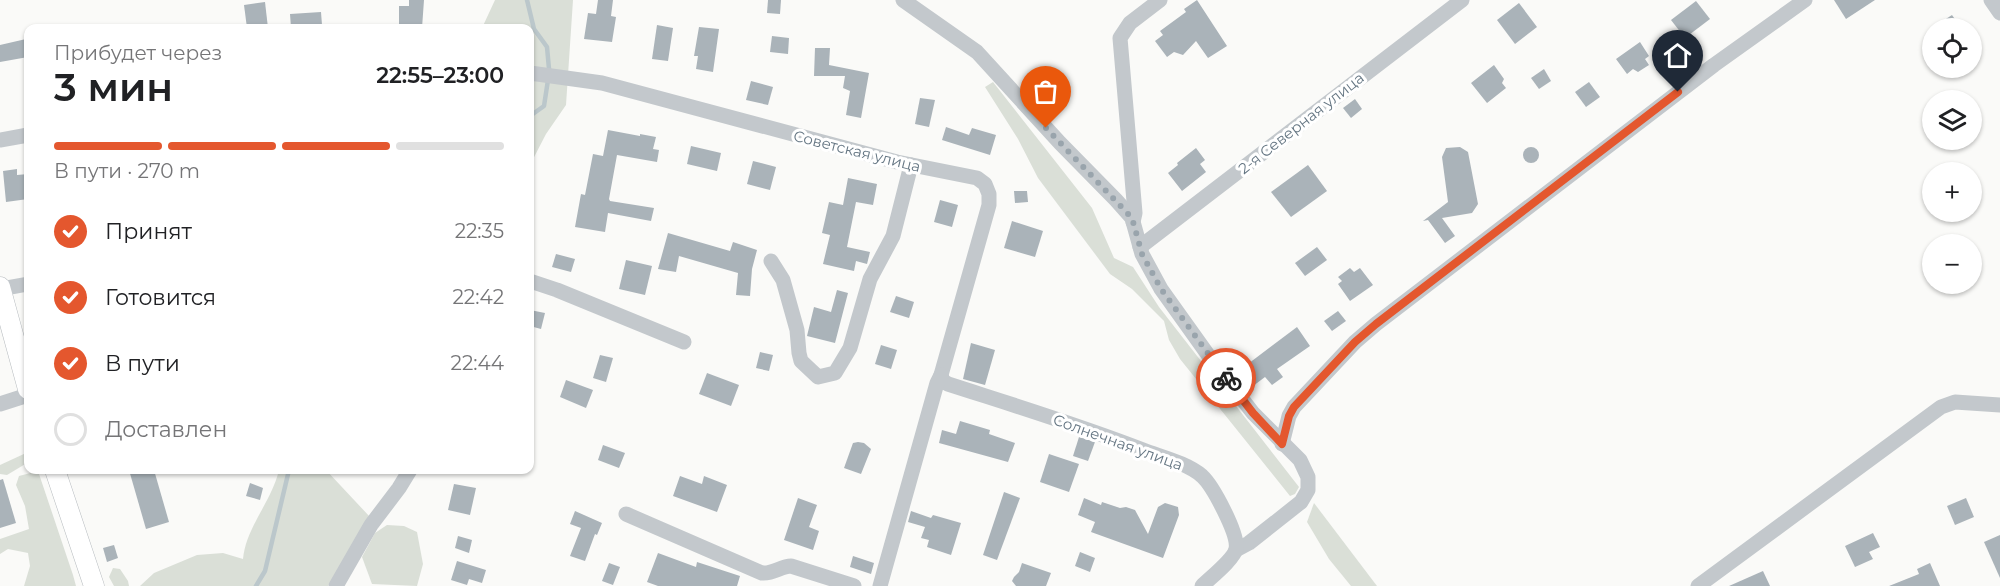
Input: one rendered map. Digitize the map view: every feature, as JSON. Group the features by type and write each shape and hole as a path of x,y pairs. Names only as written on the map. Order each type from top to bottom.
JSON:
{"main road":[{"path":"0,288 24,375"},
{"path":"56,474 94,586"}],"street":[{"path":"903,0 977,52 1116,200 1133,222 1140,246 1161,289 1211,360 1253,413 1300,460 1308,477 1308,490 1301,502 1249,543 1236,550 1202,586"},
{"path":"1133,222 1135,213 1120,38 1130,23 1160,0"},
{"name":"2-я Северная улица","path":"1140,246 1462,0"},
{"path":"1282,444 1289,416 1294,407 1355,342 1376,324 1714,65 1805,0"},
{"path":"1992,0 2000,13"},
{"name":"Советская улица","path":"534,74 602,83 911,165 977,178 985,184 989,194 989,205 942,378"},
{"path":"0,140 24,136"},
{"path":"771,261 783,280 797,330 801,361 818,377 835,373 850,348 870,279 893,236 911,165"},
{"path":"534,282 684,342"},
{"path":"0,288 24,285"},
{"path":"882,586 937,383 942,378"},
{"name":"Солнечная улица","path":"942,378 948,384 1088,429 1201,475 1228,520 1237,545 1236,550"},
{"path":"0,404 24,396"},
{"path":"1698,586 1941,407 1955,402 2000,405"},
{"path":"336,586 371,525 408,474"},
{"path":"626,514 762,573 770,574 785,566 792,566 854,586"}],"shaded area":[{"path":"495,0 573,0 566,105 546,134 534,157 534,24 484,24"},
{"path":"993,82 1092,208 1114,258 1133,267 1159,307 1299,487 1295,494 1290,496 1180,359 1169,340 1164,321 1132,289 1110,274 1038,178 1018,139 985,87"},
{"path":"24,454 24,465 7,475 0,474 0,465"},
{"path":"39,474 76,586 24,586 30,566 28,553 8,549 0,554 0,539 29,529 25,506 16,485 19,476"},
{"path":"278,474 330,474 370,517 328,586 140,586 154,573 197,555 223,553 243,559 249,536"},
{"path":"1314,503 1377,586 1351,586 1329,559 1307,522"},
{"path":"387,525 404,526 417,532 423,564 417,586 372,584 362,557 375,533"},
{"path":"113,568 120,569 129,586 114,586 109,577"}],"building":[{"path":"409,0 424,0 422,24 399,24 399,6 409,6"},
{"path":"598,0 613,0 611,16 616,17 612,42 584,39 588,13 596,14"},
{"path":"768,0 781,0 780,14 767,13"},
{"path":"1197,0 1227,46 1208,58 1196,41 1183,55 1174,52 1167,57 1155,41 1163,35 1160,31 1186,12 1184,9"},
{"path":"1834,0 1875,0 1846,19"},
{"path":"1696,1 1710,19 1685,38 1671,20"},
{"path":"265,2 268,24 246,24 244,5"},
{"path":"1519,3 1537,27 1515,44 1497,20"},
{"path":"321,12 322,24 291,24 290,14"},
{"path":"657,25 673,28 668,61 652,59"},
{"path":"699,27 719,29 713,72 696,69 698,56 694,56"},
{"path":"772,36 789,38 788,54 770,52"},
{"path":"24,39 24,58 0,62 0,45"},
{"path":"1640,42 1649,56 1645,59 1649,65 1638,72 1633,69 1627,74 1616,59"},
{"path":"815,48 830,48 829,65 869,73 861,118 846,115 850,91 843,88 845,76 814,76"},
{"path":"1494,65 1504,79 1502,83 1506,88 1487,103 1471,83"},
{"path":"1544,69 1551,81 1539,89 1531,78"},
{"path":"751,81 773,87 768,105 746,100"},
{"path":"1589,82 1600,97 1586,107 1575,92"},
{"path":"920,98 935,100 929,127 915,124"},
{"path":"1355,99 1362,109 1351,118 1343,108"},
{"path":"946,127 969,135 972,128 996,135 990,155 942,140"},
{"path":"608,130 656,137 653,149 659,150 657,162 617,155 609,199 654,208 651,221 608,213 605,232 575,227 581,194 585,195 593,154 603,156"},
{"path":"691,146 721,153 717,171 687,164"},
{"path":"1460,147 1468,152 1478,204 1472,213 1442,218 1455,236 1445,243 1428,220 1423,221 1448,202 1442,157 1446,148"},
{"path":"1528,147 1534,147 1539,155 1537,161 1528,163 1523,158 1523,152"},
{"path":"1196,148 1205,160 1200,164 1206,172 1182,191 1168,173"},
{"path":"753,161 776,167 770,190 747,184"},
{"path":"1308,165 1327,191 1291,217 1271,192"},
{"path":"17,169 17,175 24,174 24,200 6,202 3,171"},
{"path":"848,178 877,184 873,205 856,202 847,247 870,252 867,264 856,261 854,271 823,264 830,235 822,233 829,202 843,205"},
{"path":"1014,191 1027,191 1028,202 1015,203"},
{"path":"940,200 958,205 952,227 934,222"},
{"path":"1012,221 1043,231 1035,257 1004,248"},
{"path":"668,233 730,251 733,242 757,250 752,269 750,296 736,295 738,273 679,256 676,272 658,269"},
{"path":"1317,247 1327,260 1305,276 1295,263"},
{"path":"556,254 575,259 571,272 552,267"},
{"path":"626,260 652,266 645,295 619,289"},
{"path":"1350,268 1354,272 1360,268 1373,285 1350,301 1338,284 1342,281 1338,277"},
{"path":"837,290 848,293 835,343 807,336 814,307 831,312"},
{"path":"896,296 914,302 909,318 890,312"},
{"path":"534,311 545,313 541,329 534,327"},
{"path":"1338,311 1346,321 1332,331 1324,321"},
{"path":"1297,327 1310,346 1277,369 1283,377 1272,385 1265,377 1249,389 1236,373"},
{"path":"971,343 995,350 985,385 963,379"},
{"path":"881,345 897,350 891,369 875,364"},
{"path":"760,352 773,355 769,371 756,368"},
{"path":"600,355 613,358 606,382 593,378"},
{"path":"707,373 739,385 731,406 699,394"},
{"path":"566,380 593,390 586,408 560,397"},
{"path":"960,421 990,430 989,434 1015,443 1008,462 939,443 942,430 956,434"},
{"path":"1079,437 1095,442 1088,461 1073,456"},
{"path":"853,443 864,443 871,449 861,474 844,468"},
{"path":"603,445 625,453 619,468 598,460"},
{"path":"1049,454 1079,464 1069,492 1040,482"},
{"path":"130,474 155,474 169,522 146,529"},
{"path":"680,476 702,484 704,476 727,485 717,512 673,496"},
{"path":"3,479 16,523 0,528 0,480"},
{"path":"250,483 263,488 260,500 246,496"},
{"path":"454,484 476,488 470,515 448,510"},
{"path":"1004,492 1020,498 997,560 983,555"},
{"path":"798,498 817,505 809,527 819,531 813,550 784,540"},
{"path":"1084,498 1101,505 1102,502 1135,510 1148,534 1158,507 1165,503 1178,507 1179,515 1163,558 1091,532 1095,522 1078,515"},
{"path":"1966,498 1974,517 1955,525 1947,506"},
{"path":"575,511 602,523 597,535 595,534 585,561 570,556 581,528 570,524"},
{"path":"911,511 931,518 933,515 961,523 951,555 927,547 929,540 921,538 925,527 908,522"},
{"path":"1873,533 1880,547 1869,552 1873,559 1855,567 1845,546"},
{"path":"2000,535 2000,578 1984,542"},
{"path":"458,536 472,540 469,553 455,548"},
{"path":"114,545 118,558 107,562 103,548"},
{"path":"1080,552 1095,558 1090,572 1075,566"},
{"path":"658,553 696,567 697,562 740,576 737,586 658,586 647,582"},
{"path":"853,556 874,563 871,574 850,567"},
{"path":"457,561 486,570 482,583 469,579 467,585 451,580"},
{"path":"609,563 620,567 613,585 602,581"},
{"path":"1022,563 1051,573 1046,586 1016,586 1012,581"},
{"path":"1930,563 1940,586 1889,586 1919,574 1917,569"},
{"path":"1763,571 1770,586 1729,586"}],"waterway":[{"path":"527,0 533,24"},
{"path":"534,29 547,47 549,69"},
{"path":"534,113 544,106 548,80"},
{"path":"256,586 265,571 288,474"}],"way so far":[{"path":"1046,128 1132,218 1142,254 1161,289 1226,378"}],"route":[{"path":"1226,378 1253,413 1282,444 1289,416 1294,407 1365,333 1678,92"}]}
